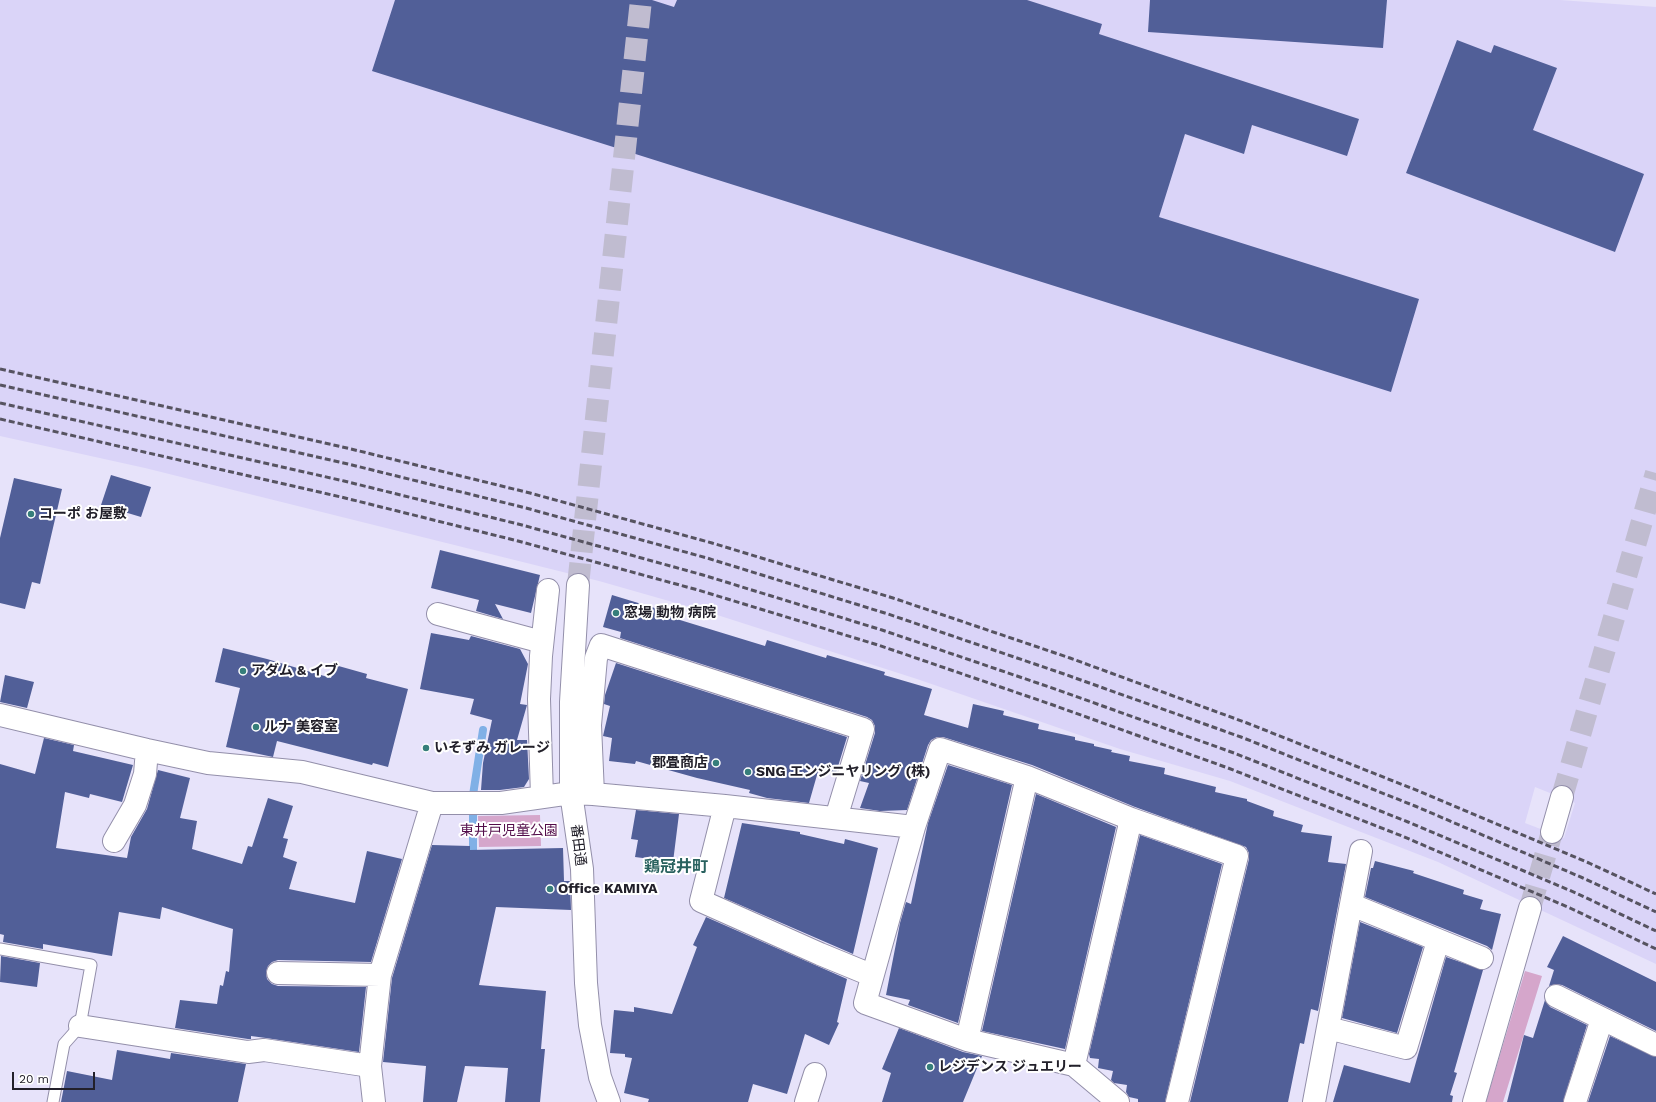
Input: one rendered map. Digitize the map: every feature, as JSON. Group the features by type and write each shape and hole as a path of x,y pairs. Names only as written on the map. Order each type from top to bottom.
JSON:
{"street":[{"name":"番田通","path":"578,585 570,702 571,793 582,869 586,983 590,1025 600,1077 609,1102"},
{"path":"542,797 539,699 542,642 548,590"},
{"path":"438,614 542,642"},
{"path":"593,794 590,726 596,658 601,645 862,729 836,818"},
{"path":"2,720 208,763 302,772 432,803 501,803 571,793 593,794 725,806 914,828"},
{"path":"1118,1102 1074,1065 967,1040 865,1003 871,975 914,828 940,749 1026,778 1131,819 1237,856 1177,1102"},
{"path":"114,840 135,805 145,774 147,750"},
{"path":"967,1040 1026,778"},
{"path":"1552,832 1562,797"},
{"path":"374,1102 370,1066 380,975 432,803"},
{"path":"725,806 701,901 871,975"},
{"path":"1074,1065 1131,819"},
{"path":"1314,1102 1361,852"},
{"path":"1352,905 1482,958"},
{"path":"1474,1102 1530,908"},
{"path":"1328,1028 1406,1048 1438,941"},
{"path":"278,973 380,975"},
{"path":"1556,996 1656,1045"},
{"path":"1575,1102 1602,1019"},
{"path":"80,1026 248,1052 264,1050 370,1066"},
{"path":"806,1102 815,1074"},
{"path":"593,1102 600,1077"}],"lane":[{"path":"0,949 91,965 80,1026 64,1044 53,1102"}],"shaded area":[{"path":"0,0 1560,0 1656,7 1656,964 1438,862 1230,781 1120,749 917,679 711,613 599,581 145,468 0,436","holes":["1535,787 1575,803 1564,838 1525,823"]}],"green space":[{"name":"東井戸児童公園","path":"540,815 541,846 479,847 478,816"},
{"path":"1525,971 1542,976 1503,1102 1486,1102"}],"building":[{"path":"395,0 652,0 674,7 677,0 1027,0 1102,24 1099,34 1359,119 1347,156 1252,125 1244,154 1185,134 1159,217 1419,299 1391,392 372,71"},
{"path":"1150,0 1387,0 1383,48 1148,32"},
{"path":"1457,40 1491,53 1494,45 1557,68 1533,130 1644,174 1615,252 1406,173"},
{"path":"111,475 151,487 141,517 101,505"},
{"name":"コーポ お屋敷","path":"14,478 62,489 40,584 32,582 25,609 0,603 0,538"},
{"path":"440,550 540,575 531,613 495,604 503,619 476,611 479,600 431,588"},
{"path":"612,595 681,616 680,620 765,646 767,640 826,658 827,655 885,672 884,675 932,689 924,715 968,728 973,704 1004,711 1003,715 1039,724 1038,729 1075,737 1075,740 1112,750 1111,752 1130,756 1129,761 1165,768 1164,774 1216,787 1215,792 1247,799 1247,801 1274,811 1273,816 1303,825 1301,832 1332,836 1328,862 1346,864 1318,1011 1311,1009 1304,1044 1300,1043 1288,1102 1190,1102 1249,859 1249,853 1246,847 1135,807 1032,765 943,737 937,737 931,740 928,745 907,810 880,811 860,808 869,783 860,781 875,733 875,726 872,720 867,717 620,638 621,632 603,627"},
{"path":"431,633 469,640 471,636 520,649 528,664 520,704 527,705 517,740 527,740 529,779 524,787 500,790 481,790 483,763 492,720 470,714 474,699 420,689"},
{"path":"223,648 331,678 335,665 367,674 366,678 408,689 388,767 373,763 372,765 277,741 273,757 226,747 240,688 215,682"},
{"path":"616,663 847,737 836,773 819,768 809,803 767,798 749,793 750,790 697,778 636,761 635,764 609,761 612,738 603,736 610,706 604,704 605,695"},
{"path":"5,675 34,682 27,708 0,702"},
{"path":"44,738 74,745 73,751 133,765 122,802 90,794 89,798 65,792 56,848 127,858 131,837 147,809 158,770 190,778 180,818 197,821 192,849 242,864 248,846 252,847 268,798 293,806 283,838 288,839 283,857 297,862 289,889 355,903 367,851 402,859 371,962 278,960 272,962 268,966 266,972 267,979 272,984 278,986 366,987 359,1052 251,1036 251,1039 248,1039 175,1028 180,1000 217,1004 220,985 223,986 226,971 229,972 233,929 162,907 160,919 119,912 112,956 43,944 43,949 3,942 4,935 0,934 0,764 35,774"},
{"path":"948,765 1012,785 958,1023 908,1005 910,1000 886,995 900,923 906,902 911,904 928,823"},
{"path":"1036,794 1116,827 1065,1049 982,1031"},
{"path":"636,810 679,814 673,862 635,857 638,840 631,839"},
{"path":"742,823 800,832 800,834 844,844 845,839 878,848 853,954 724,898"},
{"path":"1140,835 1222,864 1165,1102 1138,1102 1138,1099 1129,1097 1126,1092 1127,1085 1114,1083 1111,1080 1113,1071 1098,1068 1099,1059 1090,1058 1089,1054"},
{"path":"432,845 470,846 470,850 563,848 564,881 570,881 571,910 496,907 479,985 546,991 541,1049 545,1049 540,1102 505,1102 508,1068 465,1066 457,1102 423,1102 426,1066 383,1062 392,978"},
{"path":"1375,861 1414,871 1413,873 1464,890 1463,894 1483,900 1480,909 1501,914 1492,950 1487,946 1365,897 1371,868 1373,868"},
{"path":"706,917 847,979 837,1022 839,1023 829,1045 805,1034 787,1094 753,1084 748,1102 648,1102 649,1099 624,1093 632,1058 625,1057 625,1054 610,1053 614,1010 634,1012 634,1007 672,1014 697,947 693,945"},
{"path":"1360,922 1423,947 1397,1033 1342,1018"},
{"path":"1563,936 1656,982 1656,1031 1562,985 1556,984 1549,986 1554,970 1547,967"},
{"path":"1,956 40,963 37,987 0,982"},
{"path":"1446,957 1483,970 1454,1072 1457,1073 1450,1095 1453,1096 1452,1102 1333,1102 1344,1065 1410,1083"},
{"path":"1545,1000 1550,1007 1587,1025 1563,1102 1507,1102 1524,1035 1533,1038"},
{"name":"レジデンス ジュエリー","path":"899,1028 963,1052 982,1056 963,1102 882,1102 891,1073 882,1069"},
{"path":"1610,1036 1656,1057 1656,1102 1588,1102"},
{"path":"117,1050 170,1059 171,1053 246,1064 238,1102 61,1102 67,1071 112,1080"}],"waterway":[{"path":"473,859 473,795 483,730"}],"tunnel":[{"path":"578,585 641,0"},
{"path":"1562,797 1656,473"},
{"path":"1530,908 1552,832"}],"railway":[{"path":"0,369 351,449 530,493 712,543 893,598 1070,658 1247,723 1421,792 1589,863 1656,894"},
{"path":"0,385 348,464 526,508 707,558 888,614 1064,674 1241,737 1415,806 1583,878 1656,912"},
{"path":"0,403 344,481 522,525 703,575 882,630 1058,690 1234,753 1408,822 1576,893 1656,931"},
{"path":"0,419 341,497 518,541 698,590 878,645 1053,705 1228,768 1402,836 1570,908 1656,949"}],"place":[{"name":"コーポ お屋敷","path":"31,514"},
{"name":"窓場 動物 病院","path":"616,613"},
{"name":"アダム & イブ","path":"243,671"},
{"name":"ルナ 美容室","path":"256,727"},
{"name":"いそずみ ガレージ","path":"426,748"},
{"name":"郡畳商店","path":"716,763"},
{"name":"SNG エンジニヤリング (株)","path":"748,772"},
{"name":"Office KAMIYA","path":"550,889"},
{"name":"レジデンス ジュエリー","path":"930,1067"}],"district":[{"name":"鶏冠井町","path":"676,867"}]}
